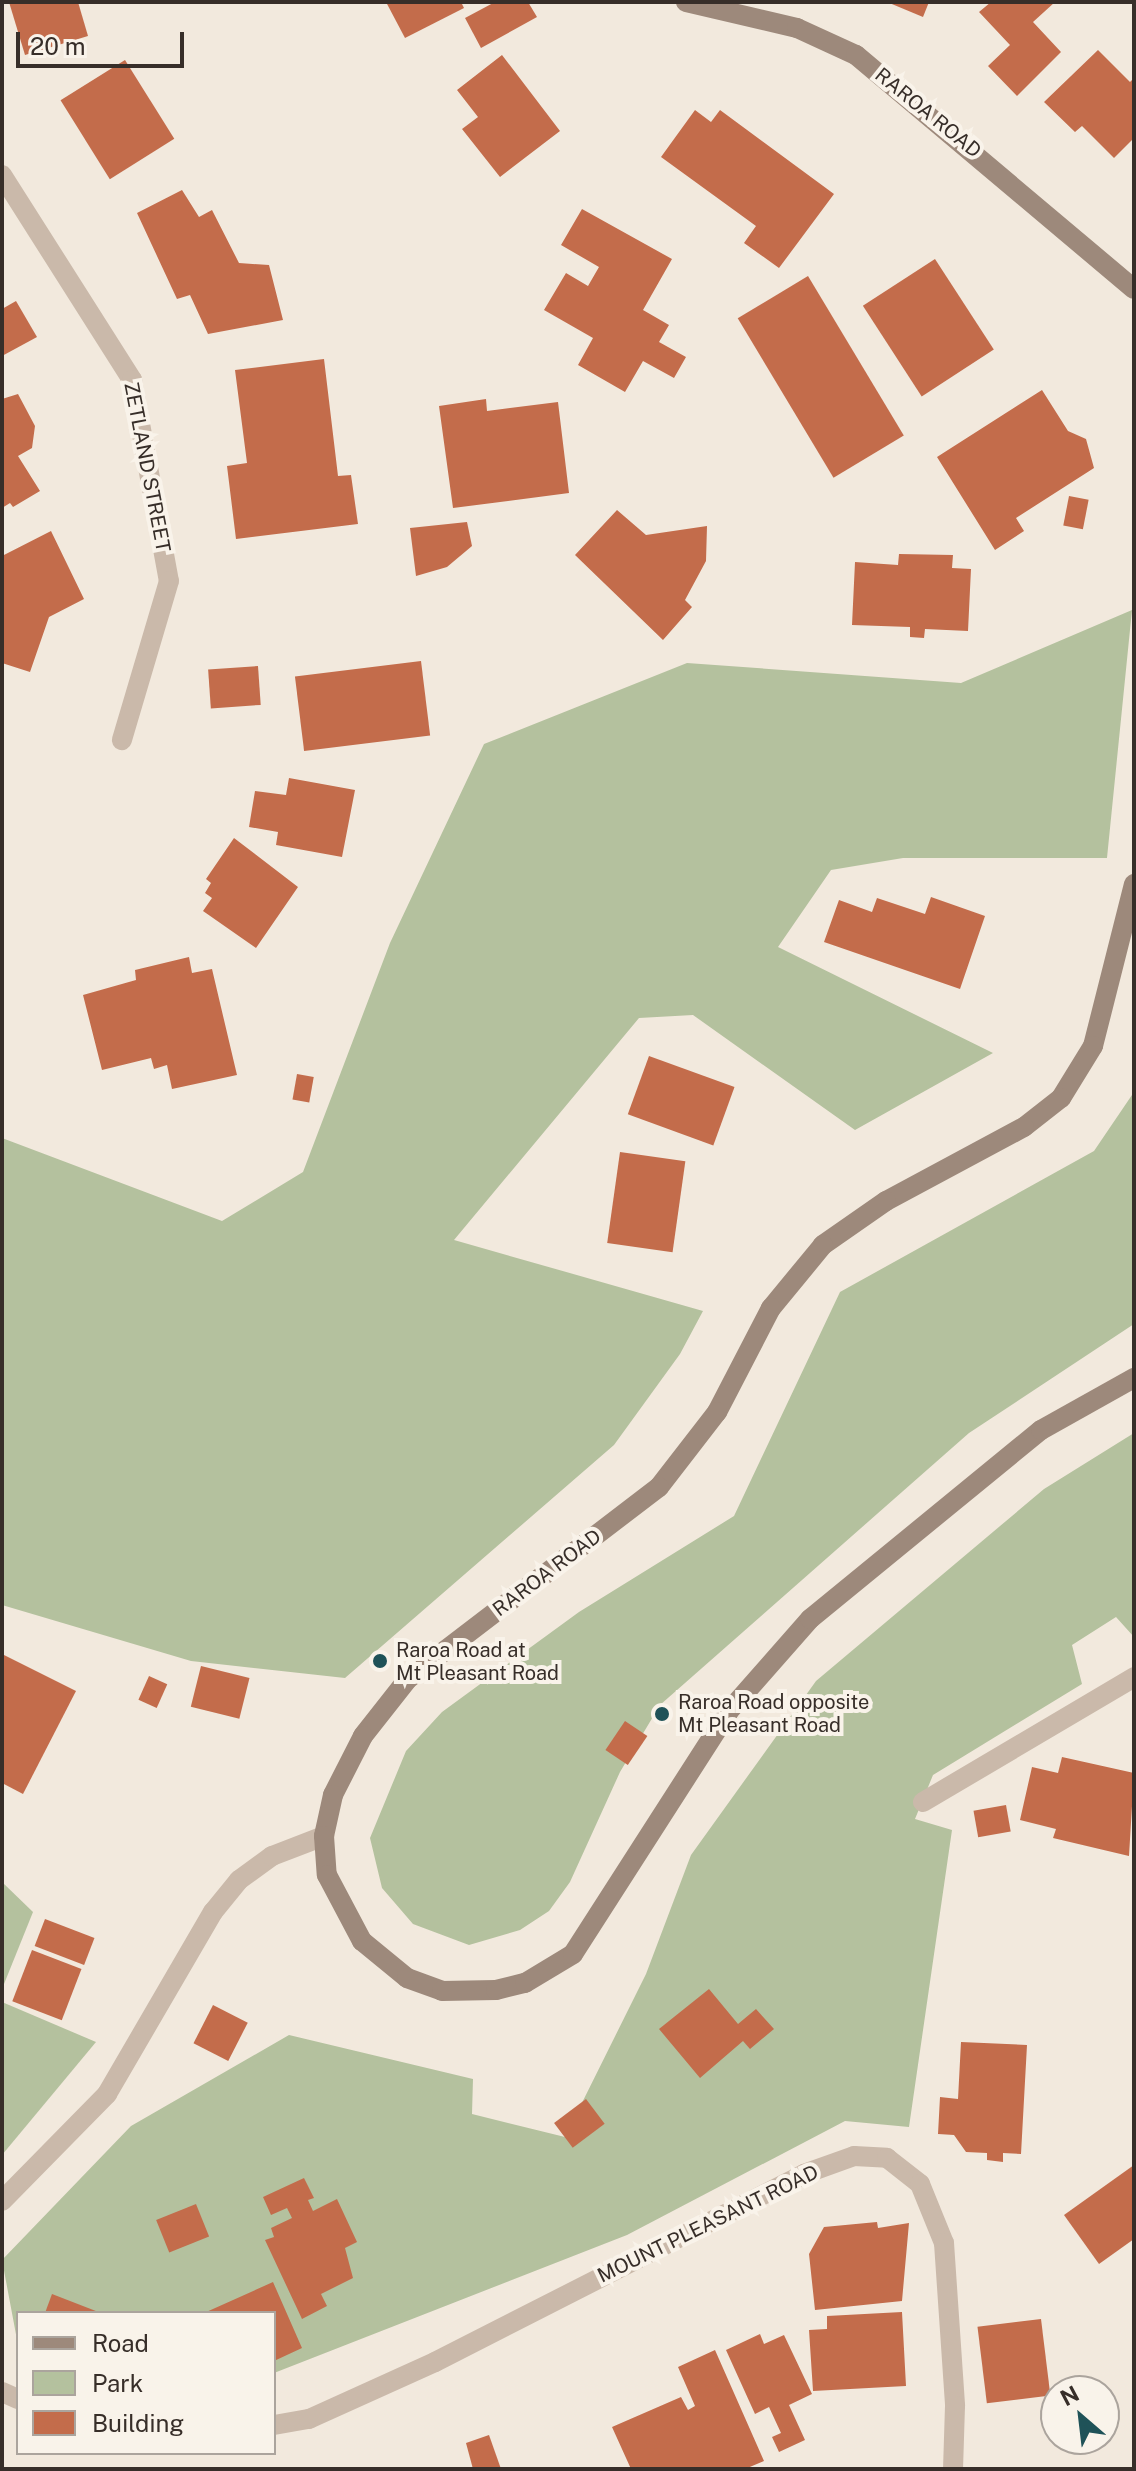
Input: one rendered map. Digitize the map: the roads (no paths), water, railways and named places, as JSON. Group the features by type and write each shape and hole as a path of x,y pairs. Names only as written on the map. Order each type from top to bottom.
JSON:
{"main road":[{"name":"RAROA ROAD","path":"686,2 797,28 856,55 1134,289"},
{"name":"RAROA ROAD","path":"1134,884 1093,1046 1061,1098 1024,1127 850,1222 823,1245 771,1308 717,1412 659,1487 407,1680 363,1736 333,1795 324,1836 327,1875 341,1908 362,1941 407,1978 442,1991 496,1990 547,1972 573,1954 598,1921 729,1711 810,1619 1041,1430 1134,1378"}],"street":[{"name":"ZETLAND STREET","path":"2,175 132,380 169,581 122,740"},
{"path":"923,1802 1134,1677"},
{"path":"2,2201 107,2094 213,1912 239,1880 272,1856 324,1836"},
{"name":"MOUNT PLEASANT ROAD","path":"276,2425 309,2419 435,2362 804,2174 854,2156 887,2158 920,2184 944,2243 955,2406 953,2469"}],"place":[{"name":"Raroa Road at Mt Pleasant Road","path":"380,1661"},
{"name":"Raroa Road opposite Mt Pleasant Road","path":"662,1714"}]}
